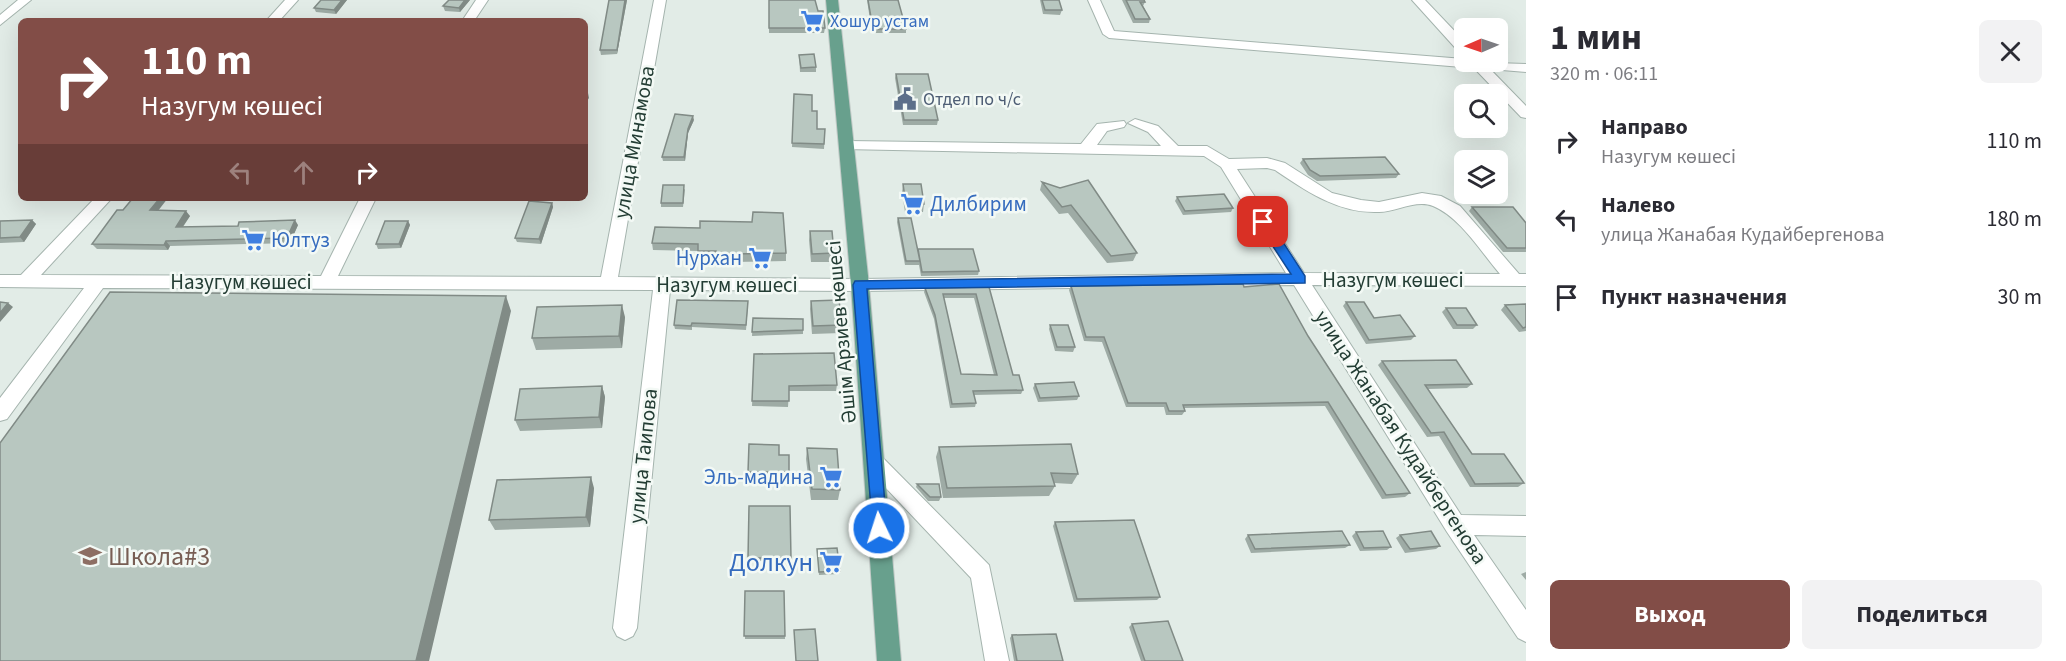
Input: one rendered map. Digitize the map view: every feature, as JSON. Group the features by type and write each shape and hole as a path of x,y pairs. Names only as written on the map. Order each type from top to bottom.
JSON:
{"main road":[{"name":"Әшім Арзиев көшесі","path":"832,0 848,146 890,661"}],"street":[{"path":"0,21 25,0"},
{"path":"275,18 292,0"},
{"path":"470,18 482,0"},
{"name":"улица Минамова","path":"608,284 660,0"},
{"path":"1094,0 1109,34 1454,60"},
{"path":"1418,0 1454,38"},
{"path":"1508,66 1526,68"},
{"path":"1486,72 1526,114"},
{"path":"1085,150 1102,127 1119,123"},
{"path":"1135,123 1153,129 1174,150"},
{"path":"848,146 1207,151 1221,159 1280,166 1328,196 1361,205 1379,207 1422,198 1435,200 1454,210 1520,280"},
{"name":"улица Жанабая Кудайбергенова","path":"1221,159 1300,279 1455,525 1526,630"},
{"path":"25,281 101,201"},
{"path":"327,282 367,201"},
{"name":"Назугум көшесі","path":"0,281 860,285 1300,279 1520,280"},
{"path":"0,413 97,283"},
{"name":"улица Таипова","path":"625,628 662,284"},
{"path":"874,462 981,573 997,661"},
{"path":"1455,525 1526,526"}],"building":[{"path":"321,0 342,0 334,10 314,8"},
{"path":"449,0 465,0 459,8 443,6"},
{"path":"609,0 625,0 617,50 600,50"},
{"path":"769,0 815,0 818,11 823,11 825,28 769,28"},
{"path":"868,0 898,0 906,29 873,29"},
{"path":"1042,0 1059,0 1062,10 1045,10"},
{"path":"1126,0 1144,0 1145,2 1140,2 1150,19 1135,19"},
{"path":"814,54 816,67 801,68 799,55"},
{"path":"896,74 928,74 938,120 904,120"},
{"path":"794,94 812,95 812,111 817,111 817,129 825,129 824,144 792,143"},
{"path":"675,114 693,116 688,129 684,157 662,157"},
{"path":"1385,157 1399,174 1320,176 1310,170 1303,159"},
{"path":"1088,180 1137,253 1111,256 1071,205 1062,207 1042,182 1060,188"},
{"path":"903,184 921,184 924,204 906,204"},
{"path":"663,185 684,185 683,203 661,203"},
{"path":"1224,194 1233,208 1185,211 1177,197"},
{"path":"130,201 158,201 150,210 186,211 176,227 238,226 239,222 295,220 287,238 166,241 164,245 92,244 117,210 123,210"},
{"path":"529,201 552,203 539,239 515,238"},
{"path":"1472,207 1513,207 1526,223 1526,248 1507,248"},
{"path":"753,212 783,213 786,253 731,254 731,258 716,258 716,251 698,251 698,244 652,243 655,227 700,228 700,221 752,222"},
{"path":"898,218 911,218 920,261 906,261"},
{"path":"32,220 20,237 0,238 0,221"},
{"path":"385,221 408,221 399,244 376,244"},
{"path":"810,231 832,231 834,253 812,254"},
{"path":"918,249 973,249 979,271 922,272"},
{"path":"1243,284 1244,287 1279,284 1308,336 1410,493 1386,495 1328,402 1183,405 1185,411 1169,411 1166,403 1128,403 1104,337 1086,337 1071,286"},
{"path":"989,287 1013,375 1019,375 1023,390 973,391 976,403 952,404 935,315 925,288","holes":["943,294 976,294 997,375 961,374"]},
{"path":"110,292 506,296 416,661 0,661 0,443"},
{"path":"677,300 748,301 746,325 692,323 691,326 674,325"},
{"path":"839,300 842,325 813,326 811,301"},
{"path":"0,302 8,303 0,313"},
{"path":"1346,302 1364,302 1374,318 1400,315 1415,336 1369,340"},
{"path":"1526,304 1526,327 1523,328 1505,305"},
{"path":"622,305 619,336 532,338 537,307"},
{"path":"1446,308 1466,308 1477,325 1457,325"},
{"path":"753,318 803,319 803,330 752,332"},
{"path":"1050,325 1068,325 1075,347 1057,347"},
{"path":"834,353 837,385 789,386 789,401 752,401 754,354"},
{"path":"1456,360 1472,384 1425,385 1472,454 1504,454 1524,483 1475,484 1444,432 1431,433 1382,361"},
{"path":"1074,382 1079,396 1040,398 1035,384"},
{"path":"602,386 599,417 515,420 520,389"},
{"path":"749,444 779,445 779,455 789,455 789,472 748,472"},
{"path":"1071,444 1078,474 1051,473 1055,486 947,488 939,447"},
{"path":"807,448 837,449 840,490 812,489"},
{"path":"591,477 586,517 489,520 497,480"},
{"path":"917,484 939,484 941,497 930,497"},
{"path":"749,506 790,506 791,558 748,558"},
{"path":"1134,520 1160,597 1077,599 1055,522"},
{"path":"1342,531 1350,545 1255,549 1248,535"},
{"path":"1383,531 1391,547 1364,548 1356,532"},
{"path":"1431,531 1440,546 1410,549 1400,535"},
{"path":"837,548 840,571 819,572 817,549"},
{"path":"745,591 784,591 785,636 744,636"},
{"path":"1168,621 1183,661 1145,661 1132,624"},
{"path":"815,629 818,661 796,661 794,630"},
{"path":"1056,634 1063,661 1017,661 1012,635"}],"place":[{"name":"Хошур устам","path":"812,21"},
{"name":"Отдел по ч/с","path":"905,99"},
{"name":"Дилбирим","path":"912,204"},
{"name":"Юлтуз","path":"253,240"},
{"name":"Нурхан","path":"760,258"},
{"name":"Эль-мадина","path":"831,477"},
{"name":"Школа#3","path":"90,556"},
{"name":"Долкун","path":"831,562"}],"route":[{"path":"879,528 860,285 1300,279 1263,222"}]}
